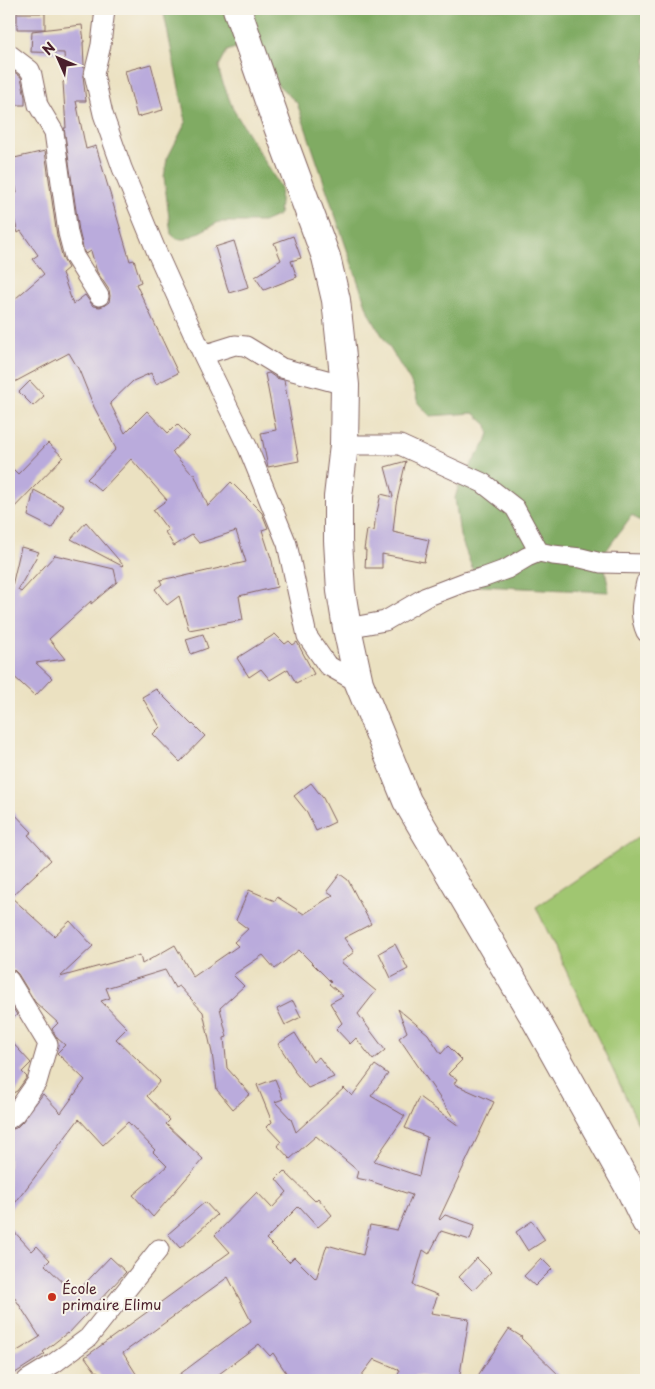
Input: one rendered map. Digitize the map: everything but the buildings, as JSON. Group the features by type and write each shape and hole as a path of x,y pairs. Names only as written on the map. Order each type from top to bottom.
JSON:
{"main road":[{"path":"237,9 326,257 336,300 345,385 344,445 338,497 341,591 359,683 407,801 533,1015 630,1189 646,1222"}],"street":[{"path":"105,9 101,45 94,74 103,114 122,168 158,255 248,448 287,544 307,636 327,665 359,683"},
{"path":"9,54 30,70 38,105 54,132 68,233 74,256 99,296"},
{"path":"203,355 235,345 246,346 282,368 345,385"},
{"path":"344,445 400,445 484,483 515,508 539,552"},
{"path":"347,628 385,620 426,597 506,569 539,552 601,563 646,564"},
{"path":"646,582 641,605 643,625 646,632"},
{"path":"9,980 48,1044 37,1082 15,1114 9,1119"},
{"path":"26,1380 53,1364 88,1338 160,1249"}],"green space":[{"path":"163,9 646,9 646,526 632,515 603,555 609,592 479,586 460,536 455,498 460,481 486,442 489,433 487,425 474,413 430,416 418,403 413,386 369,314 297,103 243,52 235,48 227,51 219,66 220,75 233,109 281,188 279,215 263,222 219,222 186,239 177,239 171,234 164,177 167,159 186,122"},
{"path":"646,832 646,1140 536,907"}],"place":[{"name":"École primaire Elimu","path":"52,1297"}]}
